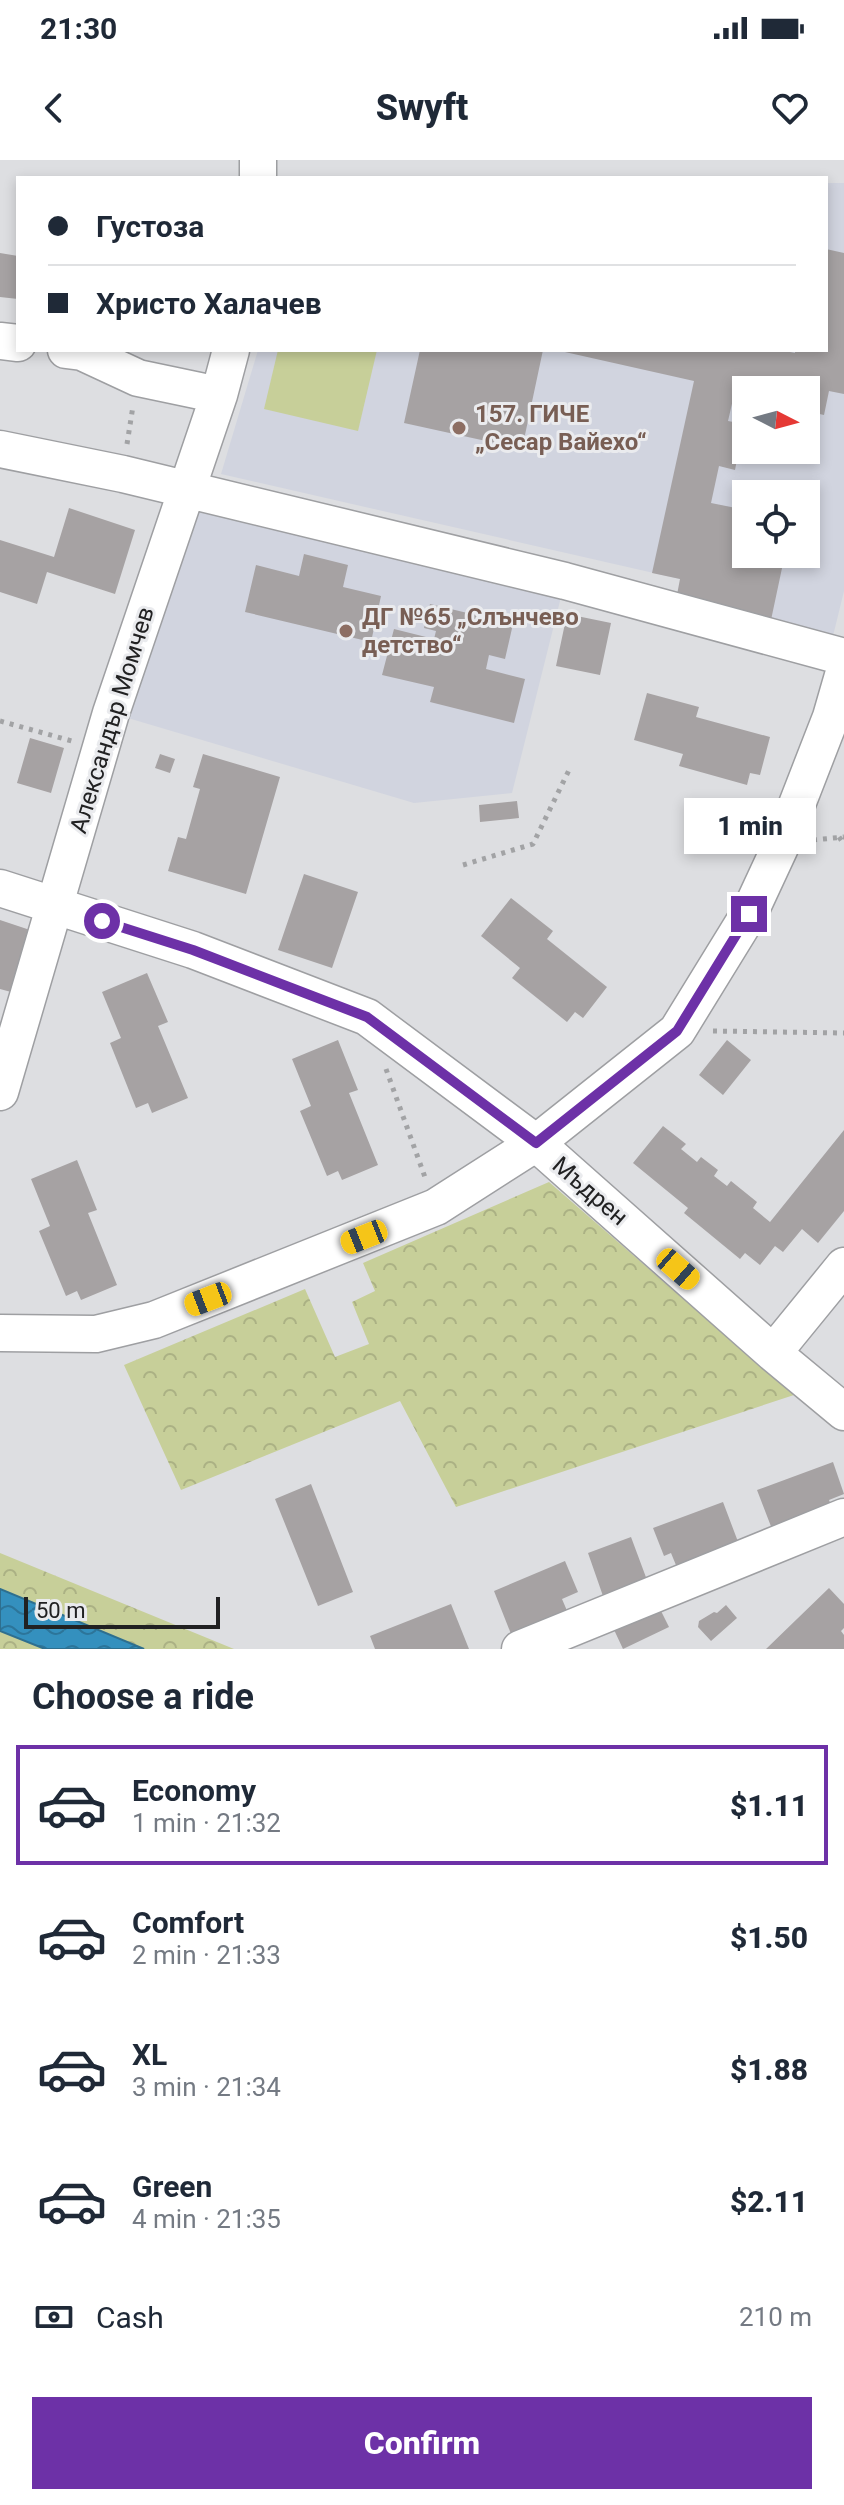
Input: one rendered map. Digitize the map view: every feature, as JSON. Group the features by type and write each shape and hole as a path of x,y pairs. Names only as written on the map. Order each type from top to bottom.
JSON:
{"street":[{"path":"82,352 138,378 219,395"},
{"name":"Александър Момчев","path":"0,1092 100,749 219,395 230,352"},
{"path":"0,449 123,474 565,581 844,657"},
{"path":"0,1333 96,1334 154,1320 436,1207 536,1143 677,1031 749,914 782,843 831,717 844,672"},
{"name":"Мъдрен","path":"0,888 193,950 367,1017 536,1143 844,1412"},
{"path":"773,1353 844,1266"},
{"path":"520,1649 844,1517"}],"path":[{"path":"123,474 138,378"},
{"path":"0,721 100,749"},
{"path":"463,865 533,844 570,768"},
{"path":"839,837 844,844"},
{"path":"677,1031 844,1033"},
{"path":"383,1061 436,1207"}],"shaded area":[{"name":"157. ГИЧЕ „Сесар Вайехо“","path":"828,183 844,183 844,591 833,636 771,620 680,579 221,474 257,352 828,352"},
{"name":"ДГ №65 „Слънчево детство“","path":"186,491 565,581 512,793 414,803 111,713"}],"green space":[{"path":"278,352 377,352 358,431 264,409"},
{"path":"549,1182 794,1395 456,1507 400,1401 181,1490 124,1365 305,1289 335,1357 369,1344 352,1302 375,1291 363,1263"},
{"path":"0,1553 234,1649 144,1649 0,1589"},
{"path":"0,1631 45,1649 0,1649"}],"water":[{"path":"0,1589 144,1649 45,1649 0,1631"}],"building":[{"path":"828,249 844,253 844,394 829,391 824,415 820,414 820,376 732,376 732,404 728,421 732,422 732,464 736,464 735,470 719,466 711,503 732,507 732,568 782,568 771,620 676,600 680,579 652,573 694,381 565,352 828,352"},
{"path":"0,253 16,256 16,299 0,297"},
{"path":"420,352 543,352 522,449 404,423"},
{"path":"69,508 135,530 115,594 47,572 37,604 0,592 0,540 54,557"},
{"path":"304,554 348,565 343,587 381,596 371,642 245,612 256,565 299,576"},
{"path":"430,604 513,624 505,659 489,655 486,669 525,679 514,723 430,702 434,687 382,675 394,629 434,639 436,631 424,628"},
{"path":"567,614 611,623 600,675 556,666"},
{"path":"647,693 699,707 696,717 770,737 760,775 750,773 747,785 679,766 683,754 634,740"},
{"path":"30,738 64,748 51,793 17,783"},
{"path":"160,754 175,759 170,773 155,768"},
{"path":"203,754 280,777 246,894 168,871 178,837 186,839 200,789 193,787"},
{"path":"517,801 519,818 480,822 479,805"},
{"path":"304,874 358,892 332,968 278,950"},
{"path":"511,898 553,931 547,939 607,987 583,1018 575,1012 567,1022 512,978 520,968 481,936"},
{"path":"0,920 30,930 11,992 0,989"},
{"path":"147,973 168,1022 158,1026 188,1098 152,1113 148,1103 136,1108 110,1043 121,1038 102,992"},
{"path":"338,1040 358,1090 349,1093 378,1165 342,1180 338,1171 327,1176 300,1111 311,1106 292,1059"},
{"path":"727,1040 751,1060 723,1095 699,1075"},
{"path":"663,1126 686,1144 681,1149 697,1162 701,1157 718,1170 714,1176 727,1186 731,1181 757,1202 753,1208 770,1222 844,1130 844,1211 818,1243 802,1229 783,1252 775,1246 760,1265 745,1253 740,1259 684,1213 688,1208 633,1163"},
{"path":"77,1160 97,1210 88,1213 117,1285 81,1300 77,1291 66,1296 39,1231 50,1226 31,1179"},
{"path":"833,1462 844,1494 829,1500 832,1507 772,1529 757,1490"},
{"path":"311,1484 353,1592 318,1606 275,1499"},
{"path":"723,1502 740,1547 678,1570 671,1553 664,1556 653,1528"},
{"path":"631,1537 647,1580 603,1596 588,1553"},
{"path":"565,1561 578,1592 562,1599 571,1620 515,1644 494,1591"},
{"path":"829,1588 844,1604 844,1628 841,1631 844,1649 766,1649"},
{"path":"654,1597 669,1627 623,1649 609,1619"},
{"path":"451,1604 469,1649 375,1649 370,1636"},
{"path":"726,1605 737,1618 711,1641 698,1627 699,1621"}],"place":[{"name":"157. ГИЧЕ „Сесар Вайехо“","path":"459,428"},
{"name":"ДГ №65 „Слънчево детство“","path":"346,631"}],"route":[{"path":"102,921 193,950 367,1017 536,1143 677,1031 749,914"}]}
